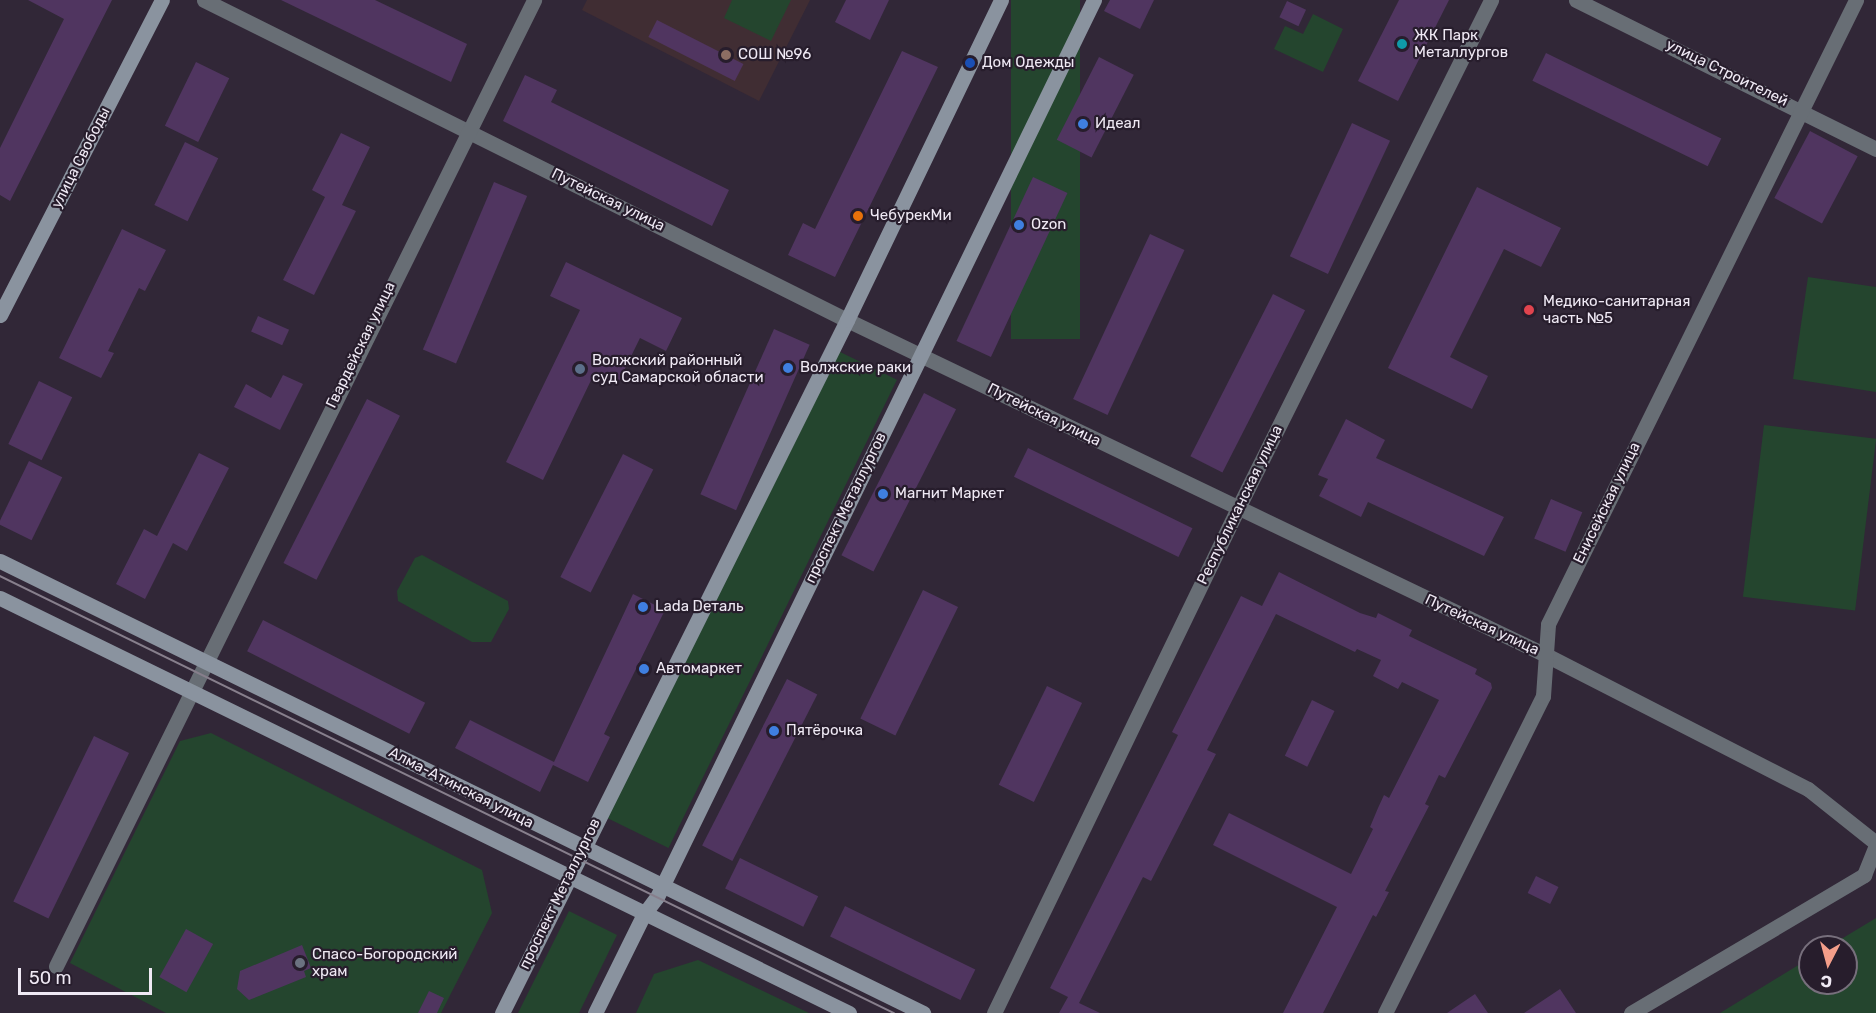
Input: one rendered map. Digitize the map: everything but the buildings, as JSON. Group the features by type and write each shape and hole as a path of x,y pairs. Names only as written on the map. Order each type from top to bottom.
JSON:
{"street":[{"name":"улица Свободы","path":"0,315 162,0"},
{"name":"Путейская улица","path":"204,0 847,320 1237,510 1546,655 1808,789 1876,844"},
{"name":"Гвардейская улица","path":"56,966 466,130 534,0"},
{"name":"проспект Металлургов","path":"502,1013 847,320 1000,0"},
{"name":"проспект Металлургов","path":"595,1013 644,914 662,885 1094,0"},
{"name":"Республиканская улица","path":"994,1013 1237,510 1491,0"},
{"name":"улица Строителей","path":"1576,0 1876,149"},
{"name":"Енисейская улица","path":"1385,1013 1544,696 1548,624 1856,0"},
{"name":"Алма-Атинская улица","path":"0,561 923,1013"},
{"name":"Алма-Атинская улица","path":"0,598 849,1013"},
{"path":"1631,1013 1864,875 1876,844"}],"shaded area":[{"name":"СОШ №96","path":"587,0 810,0 759,101 582,10"}],"green space":[{"path":"732,0 791,0 771,41 724,18"},
{"path":"1011,0 1080,0 1080,339 1011,339"},
{"path":"1313,14 1343,29 1323,72 1274,49 1285,26 1303,34"},
{"path":"1808,277 1876,287 1876,392 1793,379"},
{"path":"834,349 897,380 669,848 606,817"},
{"path":"1764,425 1876,439 1855,610 1743,597"},
{"path":"422,555 508,601 509,609 491,642 472,642 398,601 397,591 415,558"},
{"path":"211,733 482,870 492,913 441,1013 166,1013 70,963 180,741"},
{"path":"569,911 617,935 579,1013 518,1013"},
{"path":"1876,918 1876,1013 1720,1013 1798,965 1798,995 1858,995 1858,935 1848,935"},
{"path":"698,960 809,1013 636,1013 654,974"}],"tram line":[{"path":"0,576 894,1013"}],"place":[{"name":"ЖК Парк Металлургов","path":"1402,44"},
{"name":"СОШ №96","path":"726,55"},
{"name":"Дом Одежды","path":"970,63"},
{"name":"Идеал","path":"1083,124"},
{"name":"ЧебурекМи","path":"858,216"},
{"name":"Ozon","path":"1019,225"},
{"name":"Медико-санитарная часть №5","path":"1529,310"},
{"name":"Волжские раки","path":"788,368"},
{"name":"Волжский районный суд Самарской области","path":"580,369"},
{"name":"Магнит Маркет","path":"883,494"},
{"name":"Lada Dеталь","path":"643,607"},
{"name":"Автомаркет","path":"644,669"},
{"name":"Пятёрочка","path":"774,731"},
{"name":"Спасо-Богородский храм","path":"300,963"}]}
